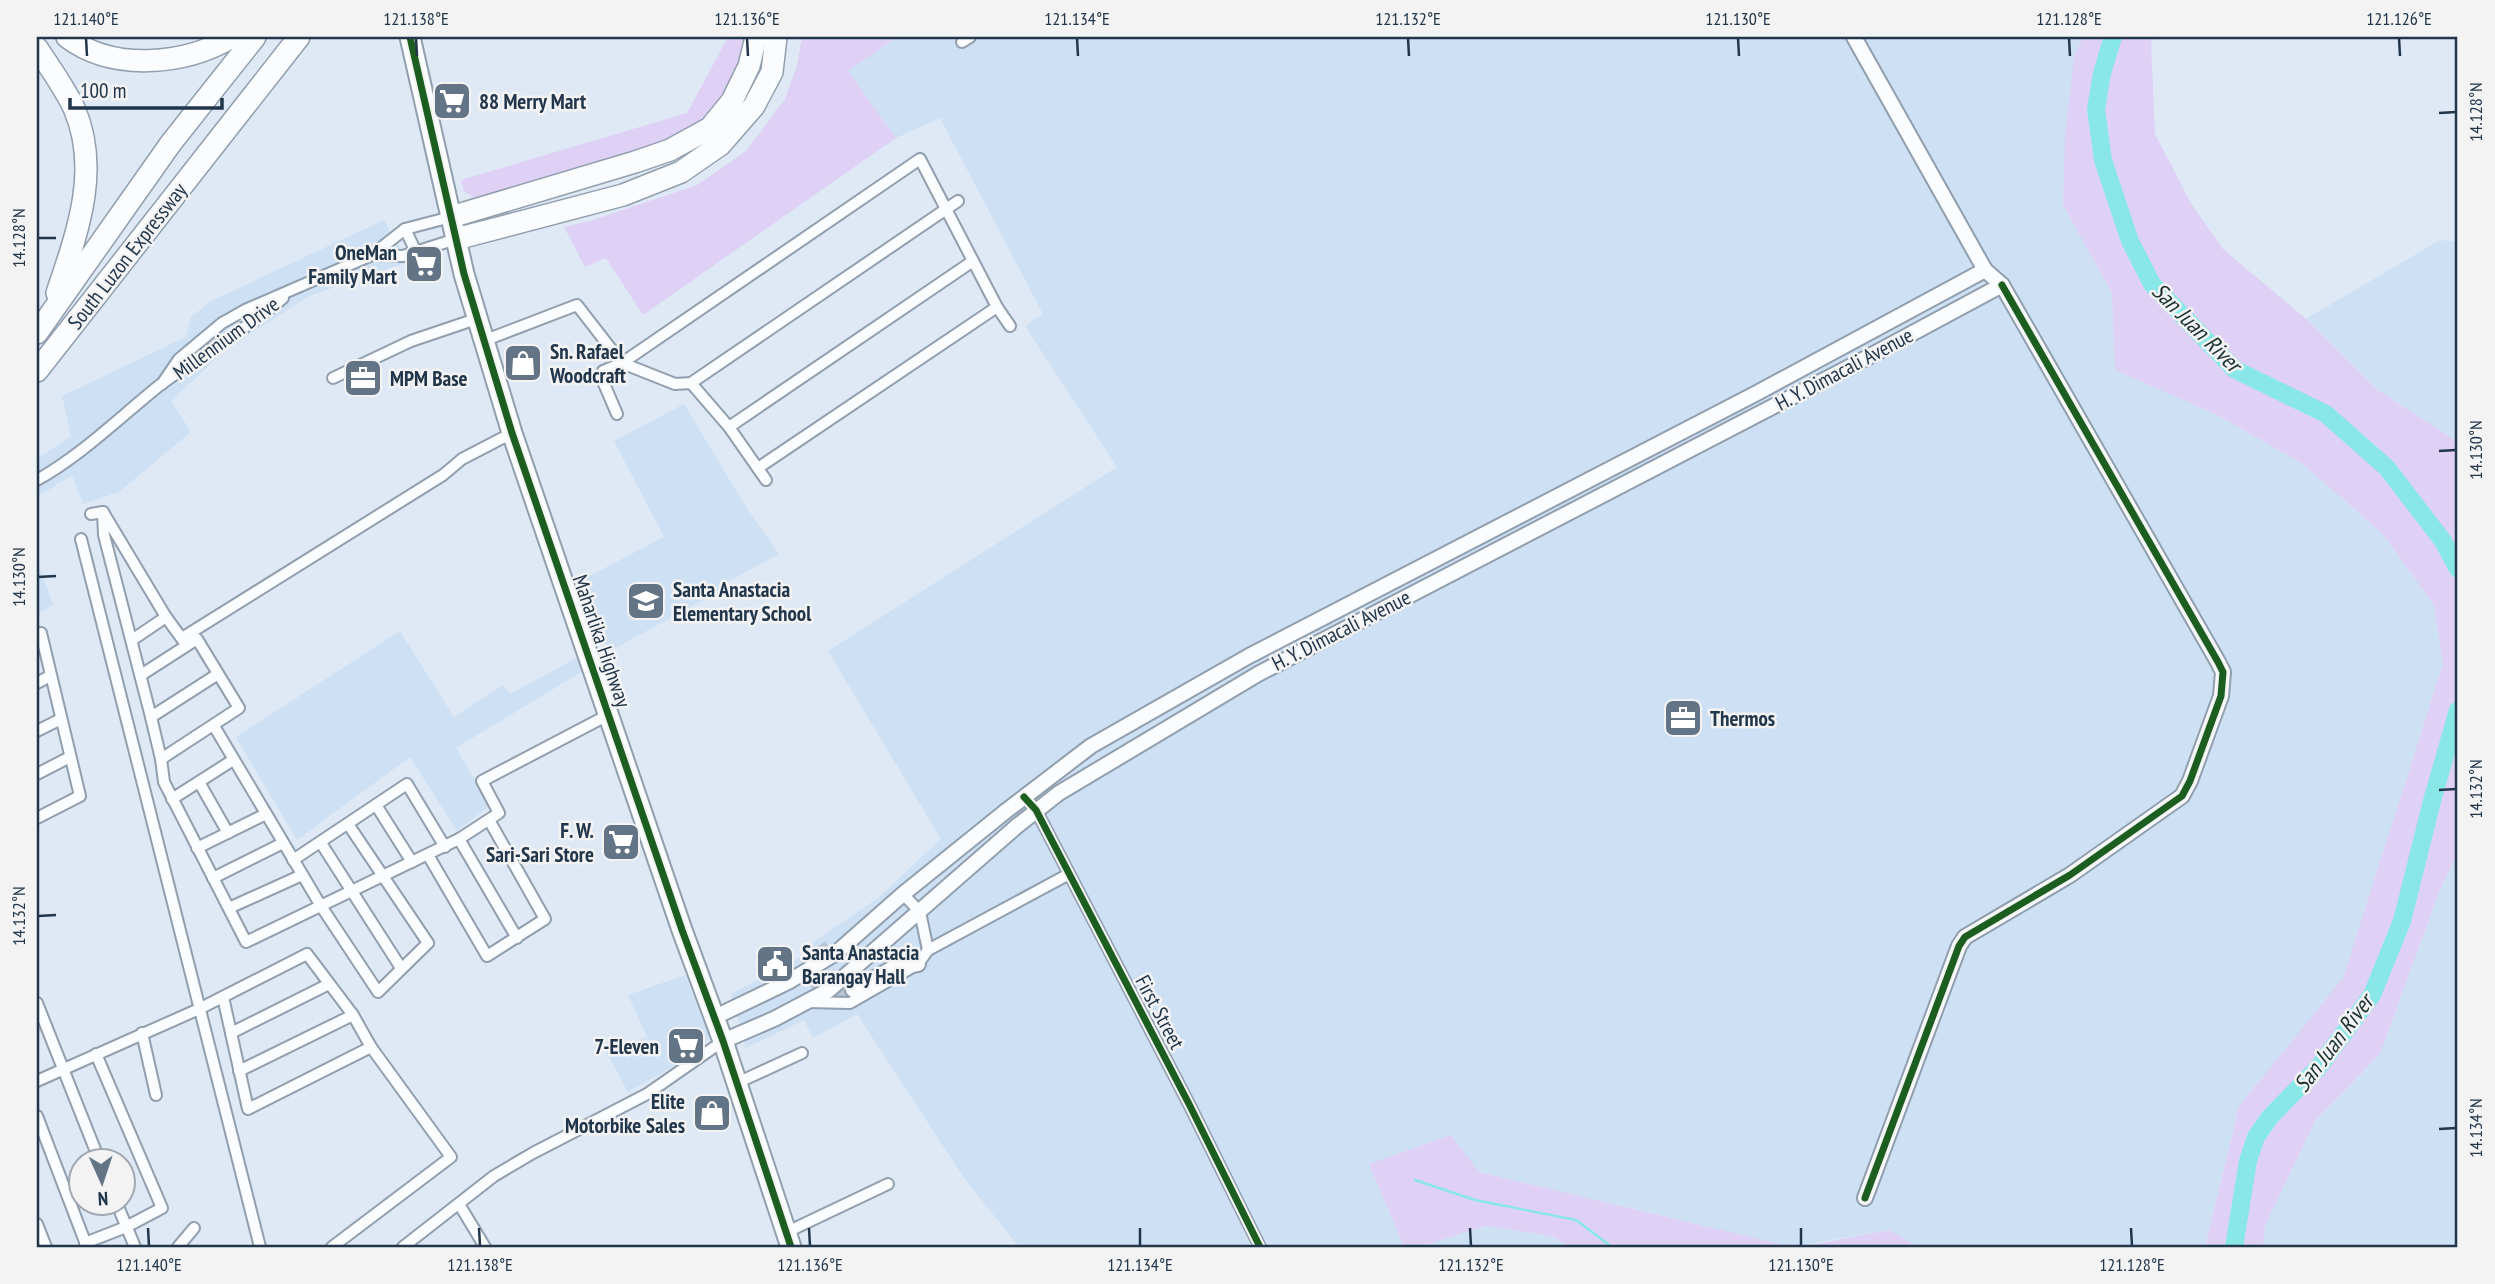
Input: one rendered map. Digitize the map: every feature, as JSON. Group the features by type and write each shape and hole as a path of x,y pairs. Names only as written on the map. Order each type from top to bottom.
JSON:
{"highway":[{"path":"67,37 103,53 148,61 181,58 216,47 232,37"},
{"name":"South Luzon Expressway","path":"45,322 163,156 254,37"},
{"name":"South Luzon Expressway","path":"37,371 299,37"},
{"name":"Maharlika Highway","path":"410,37 476,319 512,433 686,942 715,1017 789,1240"},
{"path":"451,217 670,150 710,128 732,101 749,66 756,37"},
{"path":"456,239 623,195 681,172 720,145 754,106 772,72 776,37"},
{"path":"37,48 75,110 86,149 87,173 78,228 45,322"}],"street":[{"path":"1854,37 1985,270 2002,285 2223,672 2224,682 2207,735 2182,796 2070,875 1965,937 1959,946 1865,1198"},
{"path":"617,414 602,379 603,371 622,363 920,159 1010,326"},
{"path":"484,341 578,305 622,363 675,384 691,383 958,201"},
{"name":"Millennium Drive","path":"162,384 179,359 222,323 245,310 372,255 405,229 451,217"},
{"path":"405,229 416,252"},
{"name":"Millennium Drive","path":"372,255 403,256 456,239"},
{"path":"729,427 973,261"},
{"name":"H. Y. Dimacali Avenue","path":"715,1017 788,982 836,953 904,894 1091,746 1249,656 1755,394 1985,270"},
{"name":"H. Y. Dimacali Avenue","path":"723,1041 774,1019 829,990 1036,810 1104,765 1258,674 2002,285"},
{"name":"Millennium Drive","path":"37,480 58,467 162,384 257,320 290,292"},
{"path":"758,468 998,307"},
{"path":"333,378 411,341 476,319"},
{"path":"691,383 729,427 766,480"},
{"path":"141,675 184,642 443,475 462,459 512,433"},
{"path":"103,512 184,642"},
{"path":"103,512 104,534 141,675 164,782 246,942 459,839 499,813 482,781 608,715"},
{"path":"91,514 103,512"},
{"path":"81,539 260,1247"},
{"path":"114,572 133,559"},
{"path":"132,640 166,617"},
{"path":"37,636 41,633 80,796 37,818"},
{"path":"161,759 239,708 197,639 184,642"},
{"path":"1249,656 1258,674"},
{"path":"151,717 218,674"},
{"path":"37,683 50,676"},
{"path":"37,731 61,719"},
{"path":"214,726 321,906 378,992 428,943 348,824"},
{"path":"37,774 70,757"},
{"path":"172,799 233,760"},
{"path":"199,782 228,833"},
{"path":"293,860 407,784 445,847"},
{"name":"First Street","path":"1024,797 1036,810 1260,1247"},
{"path":"376,805 412,862"},
{"path":"197,848 265,814"},
{"path":"428,855 487,956 545,919 489,820"},
{"path":"459,839 517,937"},
{"path":"321,842 401,968"},
{"path":"213,878 283,843"},
{"path":"229,908 302,874"},
{"path":"805,1002 850,1003 918,964 928,950 1069,874"},
{"path":"904,894 920,912 928,950"},
{"path":"829,947 868,919 883,912"},
{"path":"37,1082 199,1009 307,954 353,1015 371,1047 451,1157 332,1247"},
{"path":"853,990 895,967 918,964"},
{"path":"231,1033 329,984"},
{"path":"764,994 774,1019"},
{"path":"223,997 248,1109 371,1047"},
{"path":"37,1003 95,1148"},
{"path":"239,1071 353,1015"},
{"path":"142,1033 156,1096"},
{"path":"403,1247 494,1176 647,1094 723,1041"},
{"path":"737,1083 802,1053"},
{"path":"37,1116 86,1245 162,1208 96,1054"},
{"path":"37,1153 49,1148"},
{"path":"789,1240 888,1184"},
{"path":"459,1204 485,1247"},
{"path":"123,1218 135,1247"},
{"path":"37,1224 46,1247"},
{"path":"178,1247 194,1228"}],"shaded area":[{"path":"728,37 746,37 738,71 721,99 703,119 673,139 489,198 476,199 464,191 461,180 687,113"},
{"path":"802,37 897,37 848,71 896,138 643,315 606,258 585,267 564,227 697,185 746,151 785,99 797,65"},
{"path":"897,37 2083,37 2074,58 2063,205 2112,293 2115,369 2217,415 2301,463 2382,533 2434,605 2443,664 2343,979 2239,1106 2205,1247 1918,1247 1889,1230 1792,1247 1479,1172 1369,1164 1404,1247 1019,1247 964,1178 857,1014 813,1038 804,1020 746,1048 731,994 804,955 802,950 878,898 941,839 828,651 1117,467 1025,326 1043,314 940,118 896,138 847,71"},
{"path":"2083,37 2155,37 2151,43 2155,134 2192,205 2223,249 2306,319 2378,390 2458,442 2458,852 2439,892 2380,1054 2316,1120 2265,1225 2263,1247 2205,1247 2239,1106 2343,978 2443,664 2434,605 2382,533 2301,463 2217,415 2115,370 2112,293 2063,205 2065,134 2074,58"},
{"path":"384,220 408,262 309,296 225,350 171,401 191,432 119,492 83,504 72,475 37,497 37,459 71,436 62,396 186,337 191,317 211,301"},
{"path":"2440,240 2458,242 2458,442 2378,390 2306,319"},
{"path":"684,404 746,507 779,554 725,583 727,587 608,652 580,581 664,537 614,441"},
{"path":"37,560 53,605 37,614"},
{"path":"400,631 454,717 503,685 510,694 578,657 583,671 456,748 490,806 457,831 410,757 297,840 236,737"},
{"path":"2458,852 2458,1247 2263,1247 2265,1225 2316,1120 2380,1054 2439,892"},
{"path":"685,975 710,1038 685,1060 628,1092 606,1051 647,1037 628,995"},
{"path":"1451,1135 1479,1172 1792,1247 1570,1247 1552,1236 1486,1226 1419,1247 1404,1247 1369,1164"},
{"path":"1486,1226 1552,1236 1570,1247 1419,1247"},
{"path":"1889,1230 1918,1247 1801,1247"}],"waterway":[{"name":"San Juan River","path":"2113,37 2102,73 2096,109 2103,160 2130,241 2152,284 2234,369 2326,414 2387,468 2443,541 2458,569"},
{"name":"San Juan River","path":"2234,1247 2248,1161 2256,1137 2270,1117 2318,1068 2372,995 2402,921 2458,710"},
{"path":"1415,1180 1475,1200 1576,1220 1612,1247"}],"tunnel":[{"path":"829,947 814,965 816,982 830,993 841,994 853,990"}],"cycle path":[{"path":"410,37 464,274 512,433 682,930 723,1041 791,1247"},
{"path":"1865,1198 1959,946 1965,937 2070,875 2182,796 2221,696 2223,672 2218,662 2002,285"},
{"path":"1024,797 1036,810 1260,1247"}],"place":[{"name":"88 Merry Mart","path":"452,101"},
{"name":"OneMan Family Mart","path":"424,264"},
{"name":"Sn. Rafael Woodcraft","path":"523,363"},
{"name":"MPM Base","path":"363,378"},
{"name":"Santa Anastacia Elementary School","path":"646,601"},
{"name":"Thermos","path":"1683,718"},
{"name":"F. W. Sari-Sari Store","path":"621,842"},
{"name":"Santa Anastacia Barangay Hall","path":"775,964"},
{"name":"7-Eleven","path":"686,1046"},
{"name":"Elite Motorbike Sales","path":"712,1113"}]}
